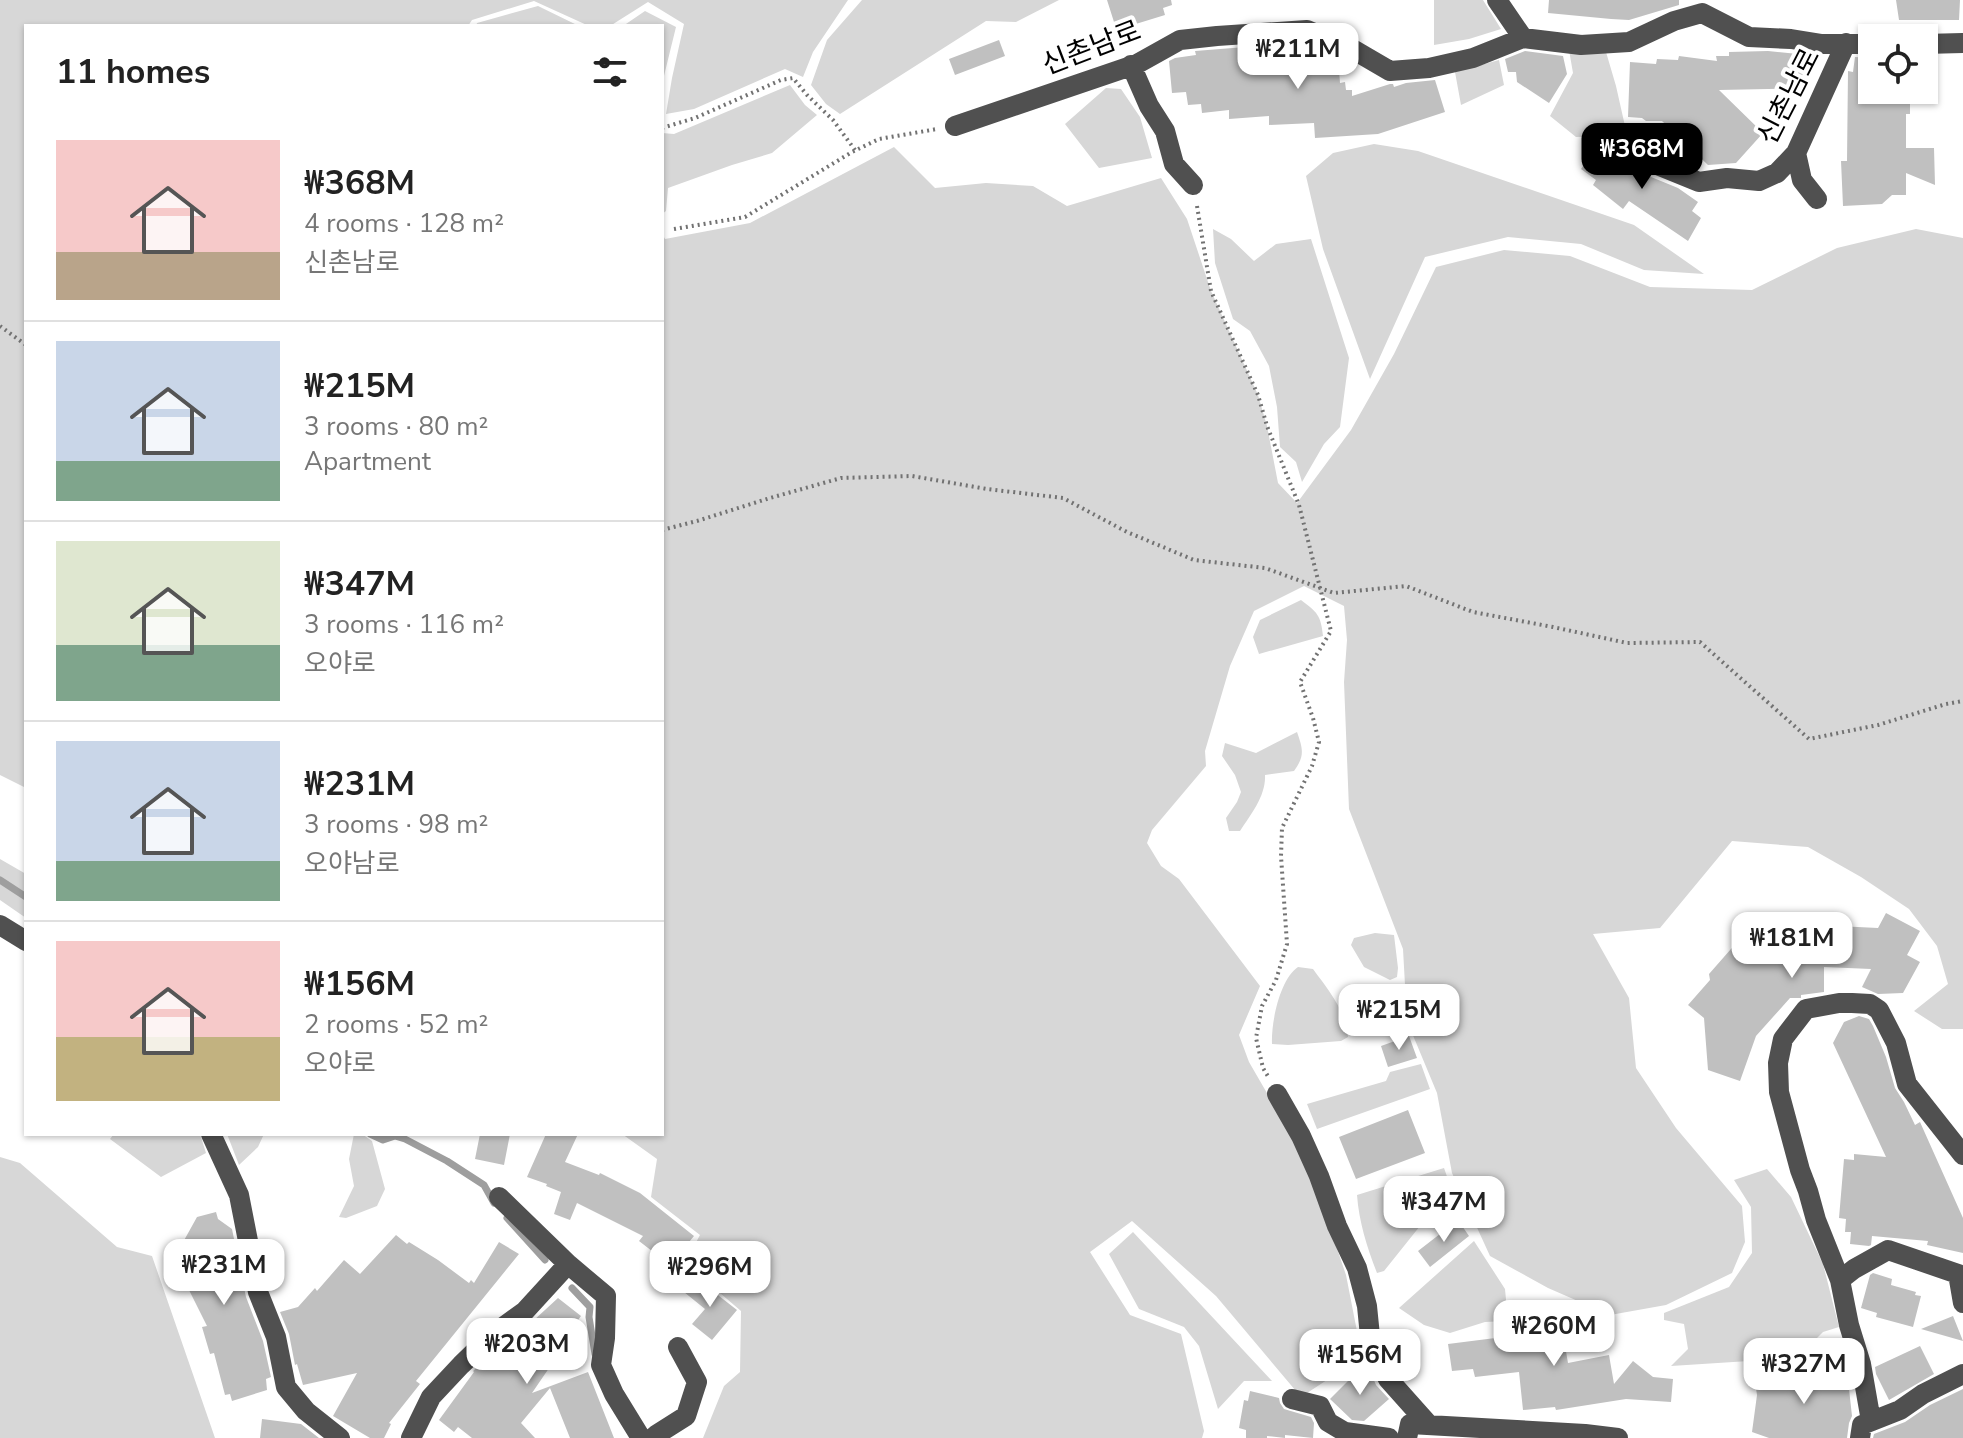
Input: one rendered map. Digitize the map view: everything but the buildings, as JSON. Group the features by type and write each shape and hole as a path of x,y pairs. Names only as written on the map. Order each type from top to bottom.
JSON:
{"street":[{"path":"1497,0 1523,38"},
{"name":"신촌남로","path":"955,126 1137,64 1180,40 1217,36 1307,30 1354,50 1390,71 1429,68 1473,58 1523,38 1581,45 1629,42 1700,6 1749,37 1822,44 1858,43"},
{"name":"신촌남로","path":"1640,158 1699,182 1727,178 1759,181 1777,173 1796,153 1846,43"},
{"path":"1938,44 1963,43"},
{"path":"1131,65 1149,106 1165,131 1174,164 1193,185"},
{"path":"1796,153 1802,180 1817,199"},
{"path":"0,925 24,940"},
{"path":"1963,1155 1907,1084 1896,1043 1879,1010 1870,1004 1852,1003 1806,1009 1783,1039 1778,1063 1779,1092 1816,1220 1840,1280 1861,1364 1866,1429 1963,1374"},
{"path":"1277,1094 1301,1136 1357,1268 1367,1306 1370,1336 1380,1362 1388,1379 1429,1425"},
{"path":"212,1136 239,1195 258,1292 276,1337 286,1387 306,1411 340,1438"},
{"path":"499,1197 606,1296 601,1365 614,1394 641,1438"},
{"path":"1840,1280 1888,1250 1960,1271 1963,1303"},
{"path":"411,1438 431,1397 492,1335 525,1311 568,1264"},
{"path":"655,1438 686,1416 697,1382 678,1347"},
{"path":"1292,1399 1320,1406 1328,1422 1345,1432 1389,1438"},
{"path":"1407,1438 1410,1424 1618,1438"}],"path":[{"path":"664,127 695,118 781,80 793,78 833,120 855,150"},
{"path":"674,229 745,217 855,150 879,139 955,126"},
{"path":"1193,185 1211,291 1258,395 1299,505 1331,631 1300,682 1319,742 1312,766 1282,828 1287,944 1276,980 1262,1006 1256,1038 1263,1068 1277,1094"},
{"path":"0,326 24,344"},
{"path":"664,529 841,478 912,476 1063,498 1127,532 1194,560 1265,568 1334,593 1406,586 1473,612 1627,643 1700,642 1809,739 1878,725 1963,701"}],"shaded area":[{"path":"0,0 848,0 813,52 803,77 785,69 694,109 666,114 684,24 648,2 613,24 585,24 534,1 472,20 469,24 24,24 24,787 0,775"},
{"path":"862,0 1059,0 1016,22 986,21 840,114 826,104 811,85 827,40"},
{"path":"1434,0 1483,0 1501,29 1434,45"},
{"path":"538,6 575,24 477,24"},
{"path":"645,11 676,27 664,76 664,24 626,24"},
{"path":"1569,50 1606,52 1627,135 1576,137 1550,116 1573,73"},
{"path":"1499,60 1504,85 1461,105 1455,72"},
{"path":"790,85 817,115 772,153 668,188 664,212 664,133 674,134"},
{"path":"1106,88 1121,89 1140,117 1152,158 1099,168 1065,124"},
{"path":"1374,144 1418,151 1634,225 1704,274 1644,270 1581,244 1508,237 1425,257 1370,379 1323,249 1306,176 1333,153"},
{"path":"894,147 935,188 986,183 1033,186 1067,206 1161,178 1187,219 1211,291 1258,395 1278,483 1297,503 1351,430 1394,354 1436,267 1504,250 1570,256 1650,287 1752,290 1837,248 1916,229 1963,238 1963,1029 1942,1029 1914,1011 1948,984 1937,946 1909,909 1808,847 1732,841 1660,928 1593,934 1629,998 1636,1068 1676,1128 1742,1206 1745,1242 1732,1273 1666,1305 1610,1315 1548,1288 1490,1256 1452,1173 1437,1093 1407,1021 1403,949 1349,809 1344,606 1304,586 1254,611 1230,666 1205,751 1206,766 1152,830 1147,843 1161,866 1179,879 1260,986 1239,1035 1249,1062 1309,1166 1346,1275 1362,1357 1301,1397 1216,1296 1132,1221 1090,1252 1130,1315 1181,1334 1204,1431 1202,1438 703,1438 724,1386 740,1372 741,1311 685,1263 700,1235 651,1197 657,1159 625,1136 664,1136 664,237 750,223"},
{"path":"1213,229 1231,239 1254,261 1276,244 1311,239 1349,358 1340,427 1324,444 1302,482 1296,462 1280,447 1277,407 1269,366 1250,331 1233,319 1215,263"},
{"path":"1301,600 1317,615 1323,636 1259,654 1253,637 1260,620"},
{"path":"1297,732 1302,752 1294,771 1265,775 1263,790 1253,811 1240,831 1229,831 1226,818 1241,792 1235,775 1222,756 1225,743 1256,753"},
{"path":"0,859 24,873 24,917 0,900"},
{"path":"1375,933 1394,935 1398,968 1397,977 1390,980 1364,967 1351,945 1354,938"},
{"path":"1298,967 1313,969 1325,985 1340,1009 1348,1037 1341,1041 1272,1044 1278,1002 1286,981"},
{"path":"1421,1064 1430,1089 1317,1129 1307,1104 1386,1081 1390,1072"},
{"path":"112,1136 201,1136 206,1153 161,1177 110,1139"},
{"path":"228,1136 263,1136 258,1147 239,1165"},
{"path":"354,1136 365,1136 372,1141 385,1189 377,1206 346,1218 339,1217 354,1186 349,1159"},
{"path":"0,1157 20,1163 117,1247 152,1256 215,1438 0,1438"},
{"path":"1444,1168 1456,1202 1420,1226 1384,1271 1377,1273 1364,1234 1357,1195"},
{"path":"1767,1169 1791,1197 1823,1264 1839,1327 1823,1332 1797,1358 1671,1366 1688,1349 1684,1324 1664,1320 1664,1313 1729,1287 1752,1253 1751,1207 1734,1180"},
{"path":"1133,1232 1272,1381 1244,1381 1218,1409 1199,1346 1184,1327 1139,1309 1109,1254"},
{"path":"1474,1241 1505,1289 1508,1321 1485,1322 1450,1333 1424,1325 1399,1308"}],"waterway":[{"path":"0,880 24,896"},
{"path":"374,1136 383,1140 395,1136"},
{"path":"395,1136 447,1161 484,1185 494,1203"},
{"path":"507,1218 545,1260"},
{"path":"572,1288 590,1307 595,1354"}]}
